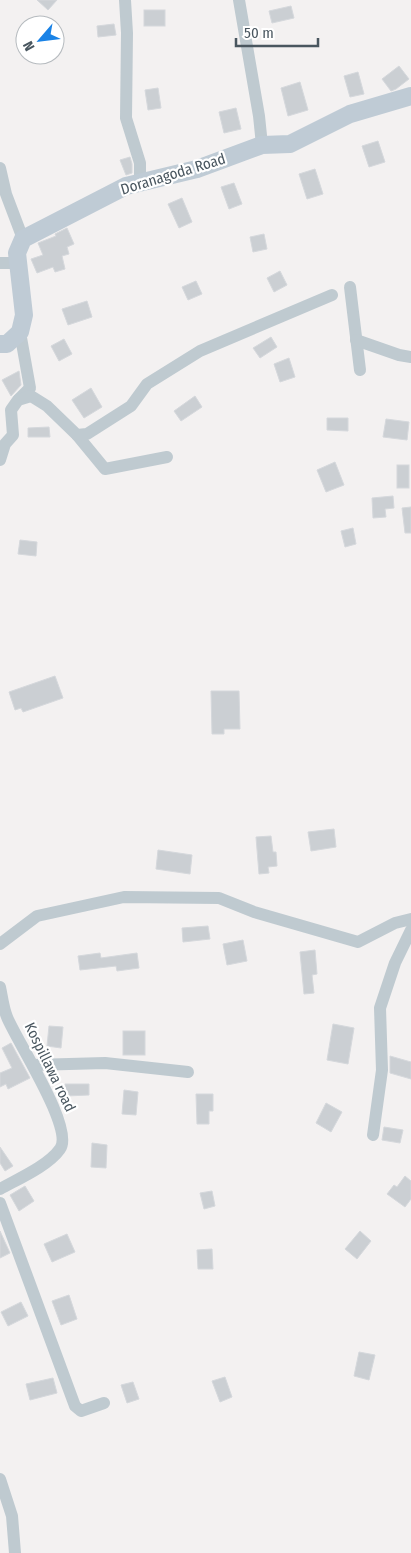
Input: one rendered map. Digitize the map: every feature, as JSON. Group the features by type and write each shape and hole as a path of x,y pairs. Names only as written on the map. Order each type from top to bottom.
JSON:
{"street":[{"path":"125,0 127,33 126,118 140,162 140,182"},
{"path":"239,0 259,116 262,145"},
{"name":"Doranagoda Road","path":"24,239 126,186 198,169 262,145 290,144 350,114 411,96"},
{"path":"0,168 6,194 24,239 17,253 24,315 20,332 30,388 11,410 13,435 6,444 0,460"},
{"path":"0,263 18,263"},
{"path":"350,287 360,370"},
{"path":"77,435 87,434 132,406 147,384 200,352 332,296"},
{"path":"0,344 7,344 20,332"},
{"path":"356,340 399,355 411,357"},
{"path":"18,400 31,396 48,406 77,435 104,469 167,457"},
{"path":"0,944 37,916 124,897 219,898 254,912 358,942 395,923 411,919"},
{"path":"373,1135 382,1070 380,1008 395,963 411,930"},
{"name":"Kospillawa road","path":"0,987 7,1016 53,1105 63,1134 62,1147 51,1159 0,1190"},
{"path":"33,1065 105,1063 188,1072"},
{"path":"0,1203 75,1406 81,1411 104,1403"},
{"path":"0,1479 12,1516 16,1553"}],"building":[{"path":"37,0 57,0 48,10"},
{"path":"291,6 294,18 272,23 269,11"},
{"path":"144,10 165,10 165,26 144,26"},
{"path":"114,24 116,35 98,37 97,26"},
{"path":"399,66 409,79 391,91 382,79"},
{"path":"358,72 364,94 350,97 344,76"},
{"path":"300,82 308,110 288,116 281,88"},
{"path":"158,88 161,108 148,110 145,90"},
{"path":"236,108 241,129 224,133 219,112"},
{"path":"378,141 385,162 369,167 362,146"},
{"path":"130,157 132,173 126,175 120,160"},
{"path":"315,169 323,194 307,199 299,174"},
{"path":"234,183 242,204 229,209 221,187"},
{"path":"182,198 192,222 179,228 168,204"},
{"path":"67,228 74,244 67,247 69,254 62,256 65,269 55,272 53,267 37,273 31,259 43,255 38,243 56,236 55,234"},
{"path":"264,234 267,249 253,252 250,237"},
{"path":"280,271 287,285 274,292 267,278"},
{"path":"196,281 202,294 188,300 182,287"},
{"path":"87,301 92,317 68,325 62,309"},
{"path":"271,337 277,347 260,358 253,348"},
{"path":"64,339 72,354 59,361 51,346"},
{"path":"289,358 295,377 280,382 274,364"},
{"path":"19,371 21,385 11,396 2,380"},
{"path":"91,388 102,407 84,418 72,400"},
{"path":"195,396 202,407 181,421 174,411"},
{"path":"327,418 348,418 348,431 327,430"},
{"path":"386,419 409,422 407,440 383,437"},
{"path":"49,427 50,437 28,437 28,428"},
{"path":"335,462 344,485 326,492 317,470"},
{"path":"397,465 409,465 409,488 397,488"},
{"path":"393,496 394,508 385,509 386,517 373,518 372,498"},
{"path":"411,507 411,533 405,533 402,508"},
{"path":"353,528 356,544 345,547 341,531"},
{"path":"20,540 37,542 36,556 18,554"},
{"path":"55,676 63,698 23,712 21,708 15,710 9,692"},
{"path":"211,691 239,691 240,729 224,729 224,734 212,734"},
{"path":"334,829 336,847 311,851 308,832"},
{"path":"271,836 273,852 276,852 277,866 268,867 269,873 259,874 256,837"},
{"path":"158,850 192,855 190,874 156,869"},
{"path":"208,926 210,939 183,942 182,928"},
{"path":"243,940 247,961 227,965 223,944"},
{"path":"315,950 317,974 312,975 314,993 304,994 300,952"},
{"path":"100,953 101,958 137,953 139,968 117,971 116,966 80,970 78,956"},
{"path":"333,1024 354,1028 348,1064 327,1060"},
{"path":"49,1026 63,1027 61,1048 47,1046"},
{"path":"123,1031 145,1031 145,1055 123,1055"},
{"path":"11,1043 30,1078 8,1089 6,1084 0,1087 0,1073 12,1068 2,1048"},
{"path":"390,1056 411,1062 411,1079 390,1073"},
{"path":"65,1084 89,1084 89,1095 66,1096"},
{"path":"124,1090 138,1092 136,1115 122,1114"},
{"path":"196,1094 213,1094 213,1111 209,1111 209,1124 197,1124"},
{"path":"326,1103 342,1112 331,1132 316,1123"},
{"path":"384,1127 403,1130 400,1143 382,1140"},
{"path":"92,1143 107,1145 106,1168 91,1167"},
{"path":"0,1147 13,1166 5,1171 0,1163"},
{"path":"405,1176 411,1181 411,1199 405,1207 387,1194 394,1185 397,1187"},
{"path":"25,1186 34,1201 19,1211 10,1195"},
{"path":"212,1191 215,1206 204,1209 200,1193"},
{"path":"0,1231 10,1253 0,1258"},
{"path":"360,1231 371,1241 357,1259 345,1249"},
{"path":"67,1234 75,1252 52,1262 44,1244"},
{"path":"212,1249 213,1269 198,1269 197,1250"},
{"path":"69,1295 77,1319 61,1325 52,1301"},
{"path":"21,1302 28,1316 8,1326 1,1312"},
{"path":"359,1352 375,1355 369,1380 354,1376"},
{"path":"225,1377 232,1397 220,1402 212,1381"},
{"path":"53,1378 57,1393 30,1400 26,1384"},
{"path":"133,1382 139,1399 127,1403 121,1385"}]}
